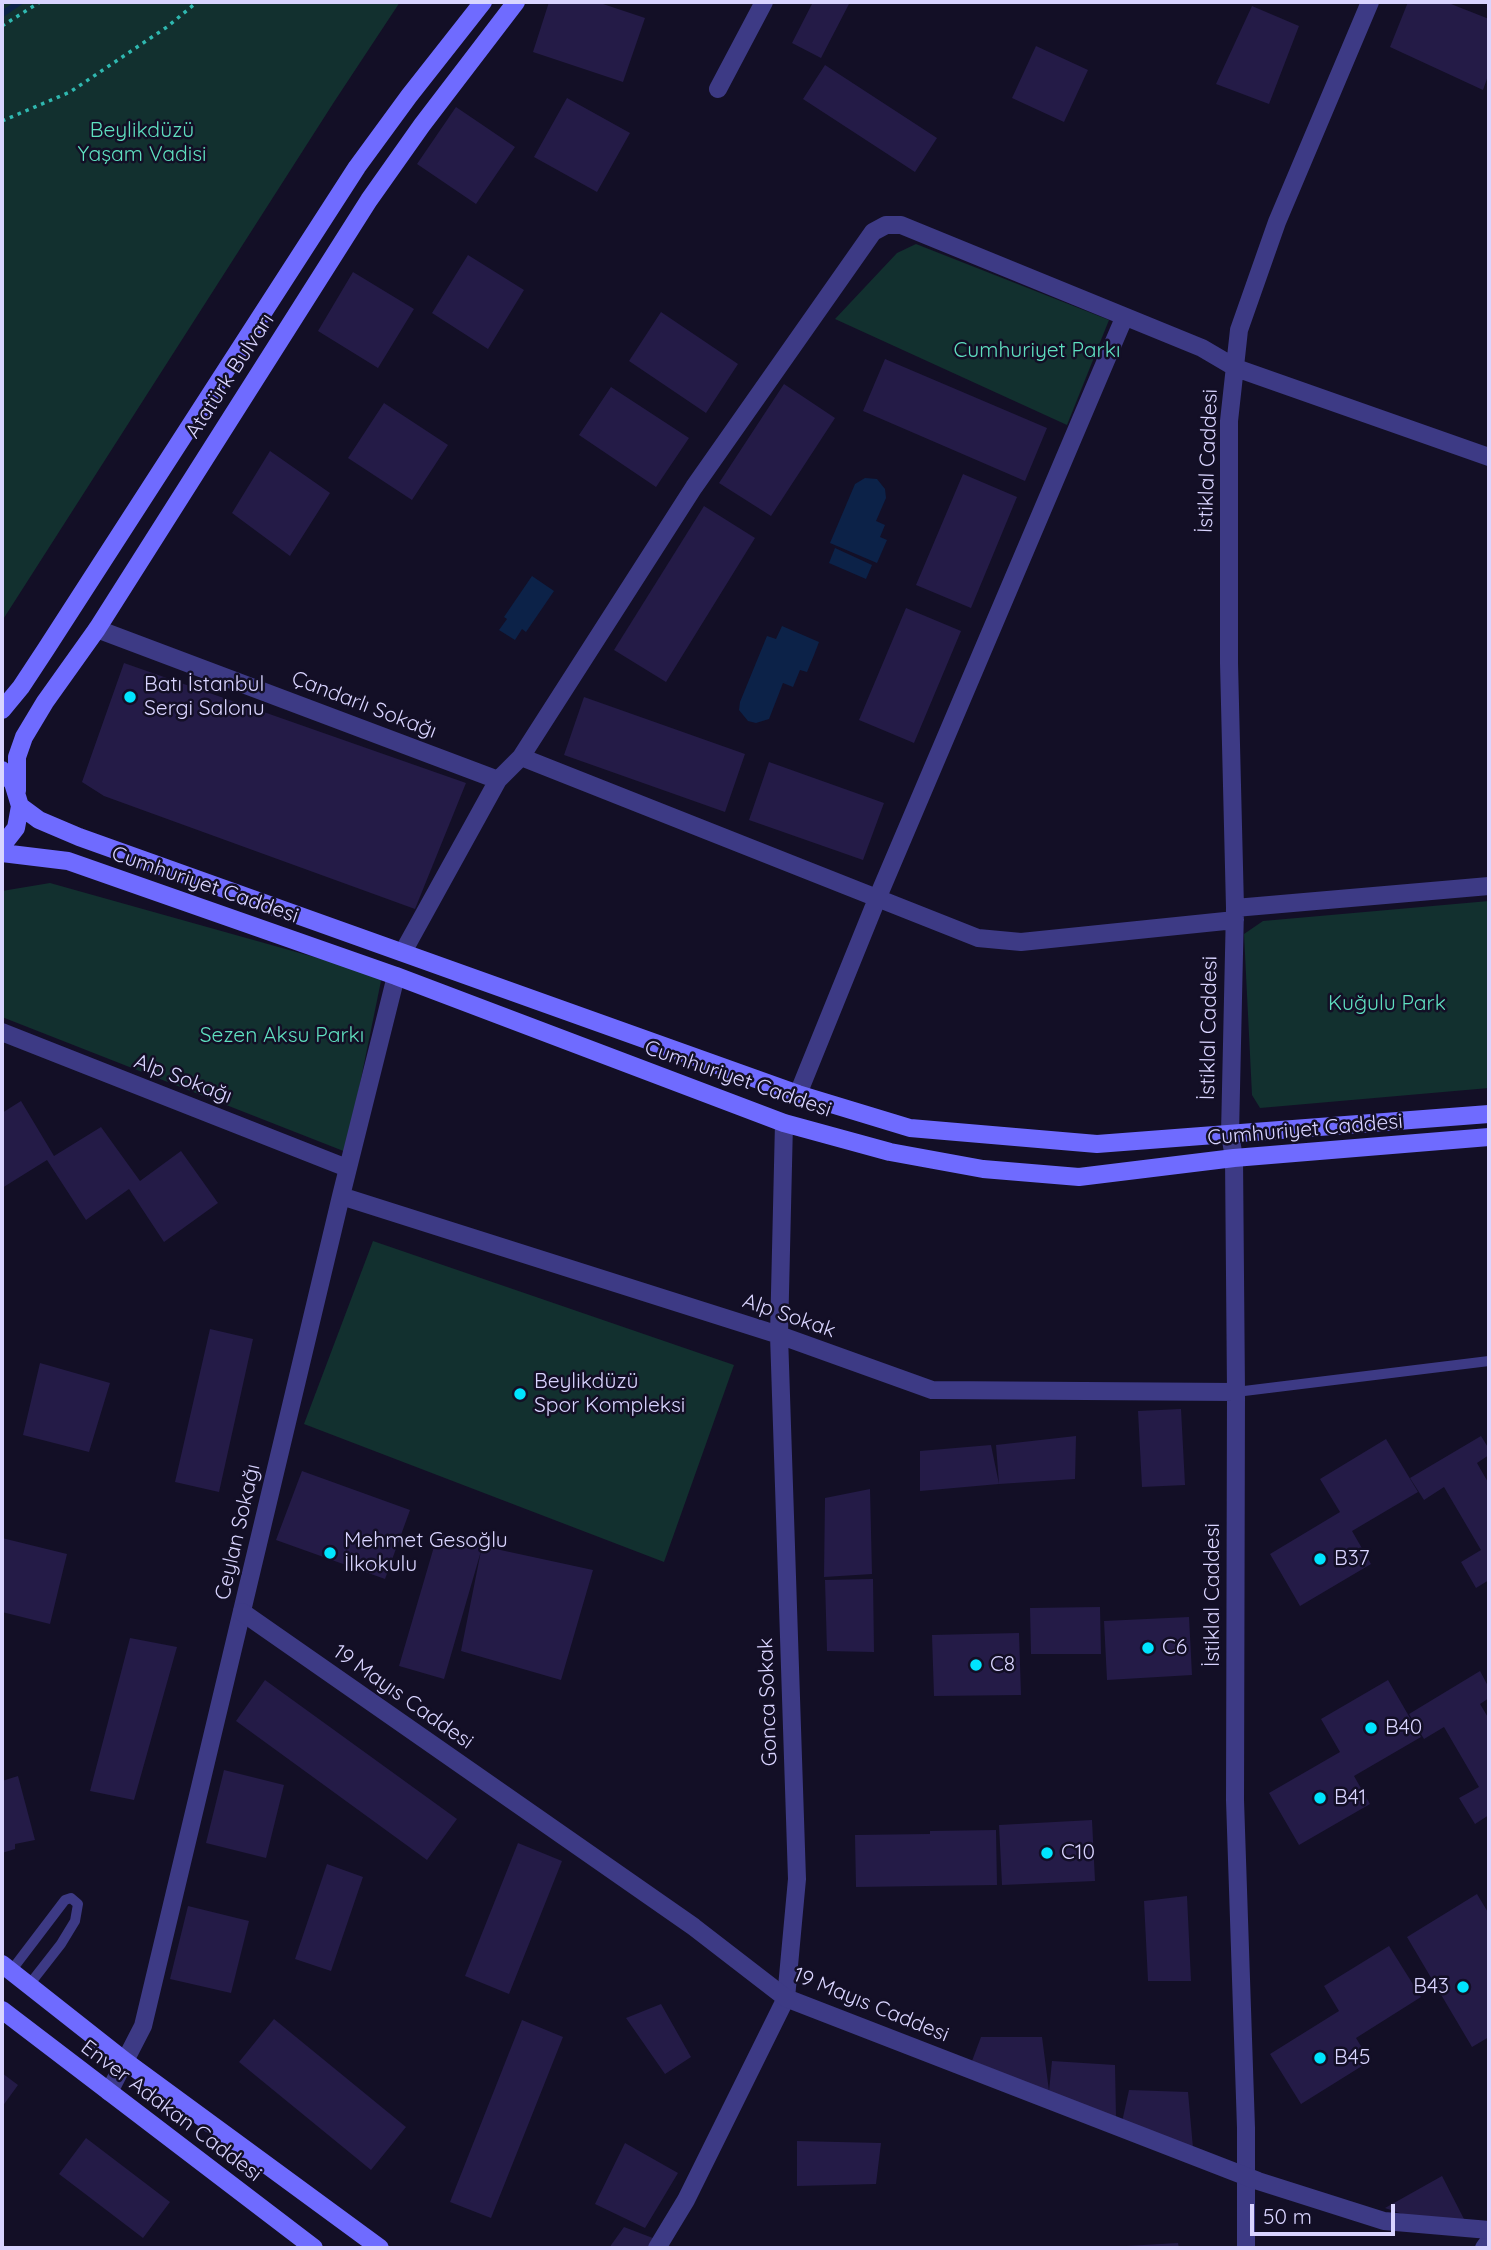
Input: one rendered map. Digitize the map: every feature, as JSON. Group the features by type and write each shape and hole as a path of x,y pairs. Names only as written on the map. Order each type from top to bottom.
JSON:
{"main road":[{"path":"2,710 46,649 357,167 482,2"},
{"name":"Atatürk Bulvarı","path":"2,846 16,828 19,798 17,757 24,737 45,702 97,629 369,200 422,125 516,2"},
{"path":"2,770 13,783 19,798"},
{"name":"Cumhuriyet Caddesi","path":"19,798 39,820 79,837 797,1094 909,1128 1097,1144 1489,1114"},
{"name":"Cumhuriyet Caddesi","path":"2,853 68,861 396,976 784,1123 890,1152 984,1169 1079,1177 1234,1158 1489,1137"},
{"path":"396,976 403,952"},
{"path":"784,1123 797,1094"},
{"name":"Enver Adakan Caddesi","path":"6,1968 125,2061 380,2248"},
{"name":"Enver Adakan Caddesi","path":"2,2010 314,2248"}],"street":[{"path":"718,89 764,2"},
{"name":"İstiklal Caddesi","path":"1246,2248 1245,2114 1235,1800 1236,1392 1234,1158 1230,1134 1235,914 1229,663 1229,421 1239,330 1278,222 1370,2"},
{"path":"403,952 498,780 521,757 694,487 873,232 886,225 901,225 1202,348 1236,368 1489,457"},
{"path":"797,1094 1124,318"},
{"name":"Çandarlı Sokağı","path":"97,629 498,780"},
{"path":"521,757 978,938 1021,942 1235,914 1489,886"},
{"name":"Ceylan Sokağı","path":"109,2092 143,2026 347,1168 396,976"},
{"name":"Alp Sokağı","path":"2,1032 347,1168"},
{"name":"Gonca Sokak","path":"657,2248 686,2200 786,1998 797,1880 779,1335 784,1123"},
{"name":"Alp Sokak","path":"341,1195 779,1335 932,1390 1236,1392"},
{"name":"19 Mayıs Caddesi","path":"242,1612 694,1927 786,1998 1245,2177 1384,2221 1489,2230"},
{"path":"1485,2248 1489,2241"}],"lane":[{"path":"1236,1392 1489,1361"},
{"path":"6,1968 65,1900 71,1898 78,1904 75,1921 29,1985"}],"path":[{"path":"2,26 40,2"},
{"path":"2,121 70,92 167,27 197,2"}],"green space":[{"name":"Beylikdüzü Yaşam Vadisi","path":"2,2 400,2 2,621"},
{"name":"Cumhuriyet Parkı","path":"916,244 1109,320 1067,425 835,319 897,253"},
{"name":"Sezen Aksu Parkı","path":"50,883 382,976 346,1152 2,1017 2,891"},
{"name":"Kuğulu Park","path":"1489,901 1489,1088 1260,1108 1252,1095 1244,934 1263,921"},
{"name":"Beylikdüzü Spor Kompleksi","path":"373,1241 734,1365 664,1562 304,1424"}],"water":[{"path":"865,478 877,479 885,489 886,498 876,521 885,525 880,537 887,540 877,563 830,543 855,484"},
{"path":"835,548 872,565 866,579 829,563"},
{"path":"532,576 554,591 526,632 522,629 515,640 499,630 507,619 504,617"},
{"path":"782,626 819,642 807,672 800,670 793,687 783,683 769,719 756,723 748,721 739,710 740,702 767,636 776,639"}],"building":[{"path":"549,2 597,2 645,18 623,82 533,52"},
{"path":"813,2 850,2 821,58 792,43"},
{"path":"1408,2 1446,2 1489,19 1489,73 1483,90 1390,47"},
{"path":"1252,6 1299,26 1269,104 1216,84"},
{"path":"1036,46 1088,70 1064,122 1012,98"},
{"path":"825,65 937,138 915,172 803,99"},
{"path":"567,98 630,133 597,192 534,157"},
{"path":"456,107 515,147 476,204 417,164"},
{"path":"468,255 524,290 488,349 432,313"},
{"path":"353,272 414,309 378,368 318,331"},
{"path":"661,312 738,364 706,413 629,361"},
{"path":"885,359 1047,428 1025,481 863,411"},
{"path":"784,384 835,418 771,516 719,483"},
{"path":"611,387 689,438 656,487 579,435"},
{"path":"384,403 448,445 412,500 348,458"},
{"path":"270,451 330,493 290,556 232,513"},
{"path":"963,474 1017,497 971,608 916,585"},
{"path":"704,506 755,538 666,682 614,650"},
{"path":"906,608 961,631 914,743 859,720"},
{"path":"124,663 466,783 415,909 104,796 82,782"},
{"path":"584,697 745,754 725,812 564,755"},
{"path":"769,762 884,803 863,860 749,820"},
{"path":"21,1101 54,1156 101,1127 140,1181 181,1151 218,1203 164,1242 129,1189 86,1220 47,1160 2,1188 2,1113"},
{"path":"210,1329 253,1339 219,1492 175,1482"},
{"path":"40,1363 110,1383 89,1452 23,1435"},
{"path":"1181,1409 1185,1485 1142,1487 1138,1411"},
{"path":"1076,1436 1075,1479 999,1484 996,1445"},
{"path":"1481,1436 1489,1449 1489,1455 1477,1463 1489,1484 1489,1580 1476,1588 1461,1562 1481,1550 1444,1487 1424,1500 1410,1478"},
{"path":"1386,1439 1418,1492 1352,1531 1371,1564 1300,1606 1270,1554 1340,1512 1320,1479"},
{"path":"991,1445 999,1484 920,1491 920,1451"},
{"path":"302,1471 410,1510 385,1579 276,1540"},
{"path":"870,1489 872,1574 824,1577 825,1498"},
{"path":"438,1533 482,1546 593,1570 561,1680 461,1651 481,1551 444,1679 399,1666"},
{"path":"2,1538 67,1554 50,1624 2,1612"},
{"path":"873,1579 874,1652 827,1651 825,1580"},
{"path":"1100,1607 1101,1654 1031,1654 1030,1608"},
{"name":"C6","path":"1189,1617 1192,1675 1107,1680 1104,1621"},
{"name":"C8","path":"1019,1633 1021,1695 934,1696 932,1635"},
{"path":"130,1638 177,1647 134,1800 90,1791"},
{"path":"1480,1671 1489,1688 1489,1698 1480,1704 1489,1719 1489,1815 1475,1824 1459,1798 1479,1787 1444,1727 1424,1739 1409,1714"},
{"path":"265,1680 457,1819 427,1860 236,1721"},
{"path":"1388,1680 1421,1737 1354,1776 1370,1804 1299,1845 1269,1793 1340,1752 1321,1719"},
{"path":"224,1770 284,1785 266,1858 206,1843"},
{"path":"18,1776 35,1840 15,1844 15,1849 2,1853 2,1781"},
{"name":"C10","path":"1092,1820 1095,1881 1002,1885 999,1825"},
{"path":"996,1830 997,1885 856,1887 855,1835"},
{"path":"518,1843 562,1861 509,1994 465,1976"},
{"path":"327,1864 363,1877 331,1971 295,1959"},
{"name":"B43","path":"1477,1894 1489,1914 1489,2037 1472,2047 1407,1937"},
{"path":"1187,1896 1191,1981 1148,1981 1144,1901"},
{"path":"188,1906 249,1921 231,1993 170,1979"},
{"path":"1389,1946 1421,1997 1356,2038 1370,2061 1301,2104 1270,2054 1339,2011 1324,1986"},
{"path":"661,2004 691,2057 665,2074 626,2018"},
{"path":"274,2019 406,2127 371,2170 239,2062"},
{"path":"522,2020 563,2037 491,2218 450,2202"},
{"path":"981,2037 1042,2037 1049,2091 1052,2061 1115,2065 1116,2118 972,2061"},
{"path":"2,2073 18,2085 2,2107"},
{"path":"1129,2090 1188,2092 1193,2148 1122,2122"},
{"path":"86,2138 170,2202 143,2238 59,2174"},
{"path":"797,2141 881,2143 876,2184 797,2186"},
{"path":"625,2143 678,2173 645,2228 595,2204"},
{"path":"1442,2176 1465,2221 1414,2218 1385,2208"},
{"path":"624,2227 658,2240 654,2248 609,2248"},
{"path":"1178,2243 1179,2248 1126,2248 1126,2246"}],"waterway":[{"path":"2,14 20,2"}],"place":[{"name":"Batı İstanbul Sergi Salonu","path":"130,697"},
{"name":"Beylikdüzü Spor Kompleksi","path":"520,1394"},
{"name":"Mehmet Gesoğlu İlkokulu","path":"330,1553"},
{"name":"B37","path":"1320,1559"},
{"name":"C6","path":"1148,1648"},
{"name":"C8","path":"976,1665"},
{"name":"B40","path":"1371,1728"},
{"name":"B41","path":"1320,1798"},
{"name":"C10","path":"1047,1853"},
{"name":"B43","path":"1463,1987"},
{"name":"B45","path":"1320,2058"}]}
